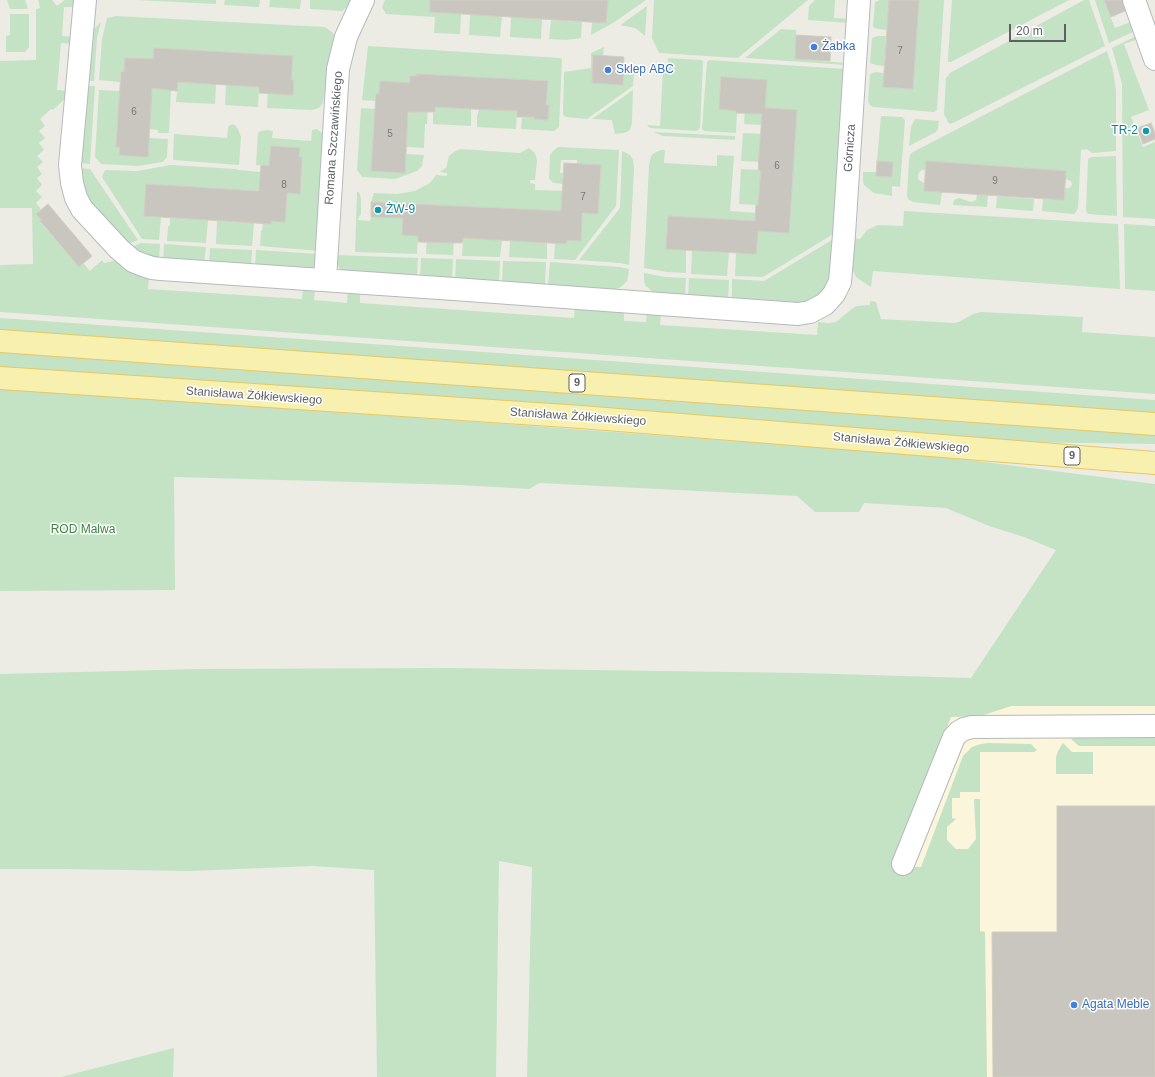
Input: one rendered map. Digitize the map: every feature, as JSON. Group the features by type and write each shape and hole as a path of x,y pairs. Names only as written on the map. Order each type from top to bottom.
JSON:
{"main road":[{"name":"9","path":"0,341 1155,424"},
{"name":"Stanisława Żółkiewskiego","path":"0,378 581,417 1155,463"}],"lane":[{"path":"85,0 70,165 74,192 82,209 126,256 133,261 152,268 325,280"},
{"name":"Romana Szczawińskiego","path":"325,280 338,69 346,37 363,0"},
{"name":"Górnicza","path":"325,280 798,314 810,312 821,307 830,300 834,294 840,282 841,274 859,0"},
{"path":"1135,0 1155,59"},
{"path":"903,864 954,737 964,729 972,727 1155,726"}],"shaded area":[{"path":"1011,706 1155,706 1155,1077 961,1077 964,866 892,867 938,717 981,716"}],"green space":[{"path":"7,0 25,0 28,9 10,9"},
{"path":"38,0 52,0 57,6 65,0 77,0 76,7 64,7 62,36 75,37 74,44 61,43 57,90 70,91 70,94 53,110 51,109 40,119 45,126 39,131 45,138 39,143 44,150 37,156 43,162 37,167 42,174 37,178 42,185 36,191 42,197 36,203 41,209 36,214 42,220 40,222 79,267 84,264 90,271 102,260 104,263 118,260 149,276 148,289 302,299 303,286 315,287 314,300 347,303 348,289 360,290 360,303 574,318 575,305 624,309 624,321 646,322 647,310 661,311 660,325 817,335 818,322 836,322 857,306 870,305 870,301 876,302 881,319 954,323 981,312 1083,317 1082,332 1155,337 1155,394 0,312 0,265 33,264 32,208 0,208 0,61 36,60 36,9 40,8"},
{"path":"136,0 216,0 216,4"},
{"path":"225,0 260,0 259,7 224,5"},
{"path":"270,0 301,0 300,9 269,7"},
{"path":"310,0 355,0 351,8 348,6 342,11 310,9"},
{"path":"385,0 445,0 444,13 461,14 460,34 434,33 435,17 386,14 382,7"},
{"path":"608,0 646,0 613,23 591,35 592,22 606,23"},
{"path":"654,0 808,0 738,58 659,53 652,38"},
{"path":"815,0 835,0 834,18 849,19 848,23 808,20 809,6"},
{"path":"880,0 889,0 887,30 873,27 875,2"},
{"path":"919,0 944,0 937,110 934,112 873,107 868,101 870,74 876,72 884,73 883,87 913,89"},
{"path":"952,0 1069,0 951,62 948,62"},
{"path":"1084,0 1089,0 1105,46 953,123 950,124 948,122 944,114 946,78 950,73"},
{"path":"1095,0 1104,0 1115,28 1131,22 1135,31 1109,43"},
{"path":"647,6 645,36 635,28 621,26 622,24"},
{"path":"10,14 29,14 29,47 25,52 6,52 6,36 10,35"},
{"path":"470,14 502,16 500,37 469,35"},
{"path":"116,16 325,27 333,33 335,37 328,68 323,103 319,108 312,110 267,108 268,91 278,94 293,95 294,80 291,80 293,56 154,48 153,63 140,58 125,58 124,72 121,72 120,82 99,80 102,39 107,18"},
{"path":"511,17 542,19 541,39 510,37"},
{"path":"551,20 582,22 581,38 566,40 549,39"},
{"path":"101,22 97,38 94,81 87,81 93,30"},
{"path":"781,29 796,30 795,59 846,63 846,65 745,58"},
{"path":"886,36 884,66 870,63 872,38"},
{"path":"1136,36 1138,39 1124,44 1149,110 1131,117 1143,147 1155,142 1155,219 1123,217 1122,84 1112,48"},
{"path":"368,46 561,58 559,127 554,131 521,129 522,117 525,118 525,115 534,115 534,119 548,120 549,105 546,105 548,81 417,74 417,76 410,76 410,87 395,82 380,81 379,94 376,94 375,101 362,100"},
{"path":"604,47 603,56 593,56 592,83 623,85 624,69 634,70 633,86 587,119 566,117 563,115 564,72 591,68 591,53"},
{"path":"1107,51 1113,70 1116,91 1116,151 1092,153 1087,149 1081,150 1078,209 1074,214 1042,211 1043,199 1064,200 1065,188 1069,188 1072,185 1071,181 1066,179 1066,171 927,161 926,170 919,172 918,179 925,183 924,191 942,192 940,205 913,202 908,199 909,160 910,155 913,152"},
{"path":"668,58 702,60 703,62 700,128 697,131 650,128 647,125 660,126 663,70 667,70"},
{"path":"709,60 845,69 835,233 763,277 735,276 736,253 756,254 758,231 789,233 797,111 765,109 721,77 719,109 736,111 736,133 704,131 702,129 707,62"},
{"path":"152,80 171,90 169,133 158,133 158,130 149,129"},
{"path":"178,82 216,84 215,104 176,102"},
{"path":"226,85 259,87 258,107 225,105"},
{"path":"86,86 95,86 90,164 80,163"},
{"path":"99,90 120,91 117,147 120,147 119,155 149,138 168,139 167,157 163,162 138,166 101,164 95,157"},
{"path":"633,90 632,123 630,130 615,134 612,120 592,119"},
{"path":"409,105 428,106 427,124 425,124 424,148 406,147"},
{"path":"435,107 471,109 471,126 433,124 433,113 435,112"},
{"path":"361,108 375,109 371,171 405,173 406,154 424,155 422,166 417,171 395,179 362,177 357,170"},
{"path":"479,109 517,111 516,129 477,127 477,115"},
{"path":"745,111 764,112 763,125 744,124"},
{"path":"881,116 902,117 905,120 900,187 892,186 892,196 874,193 864,185 863,181 863,172 876,172 876,176 892,177 893,162 877,161"},
{"path":"915,119 939,121 938,129 936,132 909,146 911,127"},
{"path":"233,124 238,129 241,137 239,165 173,159 174,134 227,138 228,127"},
{"path":"317,129 325,138 319,251 260,246 263,223 271,224 271,221 285,221 286,206 284,193 300,194 302,157 299,157 300,148 271,146 269,166 256,165 258,133 267,130 273,131 272,138 311,141 312,130"},
{"path":"653,132 735,136 735,140 663,136"},
{"path":"743,133 763,134 761,162 741,161"},
{"path":"558,147 619,150 616,206 575,260 554,259 555,243 566,244 567,240 581,241 579,213 598,214 601,166 577,164 577,160 561,160 560,173 563,173 563,184 552,182 549,178 550,155"},
{"path":"529,148 535,153 537,161 535,180 530,180 530,183 535,184 535,190 566,191 565,212 404,203 402,234 418,236 417,254 355,252 357,192 359,192 361,198 361,215 359,216 358,220 370,221 371,217 385,218 386,203 371,202 374,193 397,194 415,191 430,183 436,175 447,176 447,173 440,172 446,168 449,156 455,151 461,149 520,153"},
{"path":"661,150 665,150 664,163 717,166 717,155 734,156 730,211 758,213 758,221 668,216 666,248 686,250 686,273 667,272 644,268 649,165 651,156"},
{"path":"622,151 630,155 633,160 634,169 629,265 579,260 620,208"},
{"path":"1116,156 1117,216 1088,214 1086,211 1088,159 1091,157"},
{"path":"170,165 261,172 268,191 199,187 199,190 182,186 146,184 144,216 161,217 159,240 142,239 102,177 105,170 138,171"},
{"path":"79,168 90,169 138,240 126,245 87,200"},
{"path":"741,169 761,170 758,205 739,204"},
{"path":"977,195 988,195 987,207 953,205 954,200 959,198 971,202 974,201 976,200"},
{"path":"997,196 1034,199 1033,211 996,208"},
{"path":"904,211 1118,224 1120,289 873,271 871,287 856,277 852,268 854,238 860,239 867,230 878,225 903,226"},
{"path":"170,218 208,220 206,243 167,241"},
{"path":"217,221 254,223 252,246 216,244"},
{"path":"1124,224 1155,226 1155,291 1125,289"},
{"path":"427,236 454,238 453,255 426,254"},
{"path":"463,238 502,240 500,257 462,256"},
{"path":"835,238 830,280 824,289 815,297 805,302 795,304 732,300 732,279 764,281"},
{"path":"510,241 547,243 547,259 509,257"},
{"path":"141,243 160,244 159,260 129,248"},
{"path":"164,244 206,247 204,264 163,261"},
{"path":"210,248 252,250 251,267 209,264"},
{"path":"256,250 319,254 315,266 308,270 255,268"},
{"path":"692,250 729,252 727,276 691,274"},
{"path":"335,255 418,258 417,277 344,271 340,269 337,264"},
{"path":"421,258 453,259 452,280 420,278"},
{"path":"456,259 500,261 499,283 455,280"},
{"path":"503,261 546,262 545,286 502,283"},
{"path":"550,262 620,267 629,269 628,277 627,281 621,287 611,291 548,286"},
{"path":"644,273 665,277 686,278 685,297 654,293 646,286 644,282"},
{"path":"689,278 729,280 728,299 688,297"},
{"path":"0,318 1155,400 1155,414 0,331"},
{"path":"0,351 1155,434 1155,444 1013,442 0,368"},
{"name":"ROD Malwa","path":"0,389 880,452 969,460 1155,484 1155,706 1011,706 981,716 951,717 892,867 921,867 963,756 972,747 989,743 1031,744 1037,750 1034,752 980,752 980,792 960,792 960,798 952,798 952,818 956,819 947,827 947,840 956,849 968,849 976,839 974,799 980,799 980,931 985,932 987,1077 527,1077 532,867 499,861 496,1077 377,1077 374,870 312,866 190,871 0,869 0,674 199,669 451,668 803,673 971,678 1056,550 1024,537 989,526 946,508 864,503 859,512 815,512 797,496 540,483 529,489 460,485 174,477 175,590 0,591"},
{"path":"1155,736 1155,746 1079,746 1071,739 1075,737"},
{"path":"1063,743 1072,752 1093,752 1093,774 1056,774 1056,757"},
{"path":"174,1048 173,1077 61,1077"}],"building":[{"path":"430,0 608,0 606,23 430,12"},
{"path":"889,0 919,0 913,89 883,87"},
{"path":"1104,0 1122,0 1125,11 1111,17"},
{"path":"796,35 831,37 830,61 795,59"},
{"path":"154,48 293,56 291,80 294,80 293,95 259,93 259,87 178,82 177,91 152,88 148,157 119,155 120,147 116,147 121,72 124,72 125,58 153,59"},
{"path":"593,55 624,57 623,85 592,83"},
{"path":"417,74 548,81 546,105 549,105 548,120 534,119 534,117 517,117 517,111 435,107 435,112 408,112 405,173 371,171 376,94 379,94 380,81 410,83 410,76 417,76"},
{"path":"721,77 767,80 765,108 797,110 789,233 758,231 756,254 666,249 668,216 755,221 761,170 758,170 762,114 736,113 736,111 719,109"},
{"name":"TR-2","path":"1151,123 1155,133 1155,139 1143,144 1137,128"},
{"path":"271,146 300,148 299,157 302,157 300,194 287,193 285,222 271,221 271,224 144,216 146,184 259,191 261,165 269,166"},
{"path":"877,161 893,162 892,177 876,176"},
{"path":"926,161 1066,171 1064,200 924,191"},
{"path":"564,163 601,165 598,214 582,213 581,241 567,240 566,244 463,238 462,243 418,242 418,236 402,235 403,218 371,217 371,202 561,211"},
{"path":"48,204 92,256 79,267 40,221 42,220 36,214"},
{"name":"Agata Meble","path":"1057,806 1155,806 1155,1077 993,1077 992,932 1057,932"}],"place":[{"name":"Żabka","path":"814,47"},
{"name":"Sklep ABC","path":"608,70"},
{"name":"TR-2","path":"1146,131"},
{"name":"ŻW-9","path":"378,210"},
{"name":"Agata Meble","path":"1074,1005"}]}
